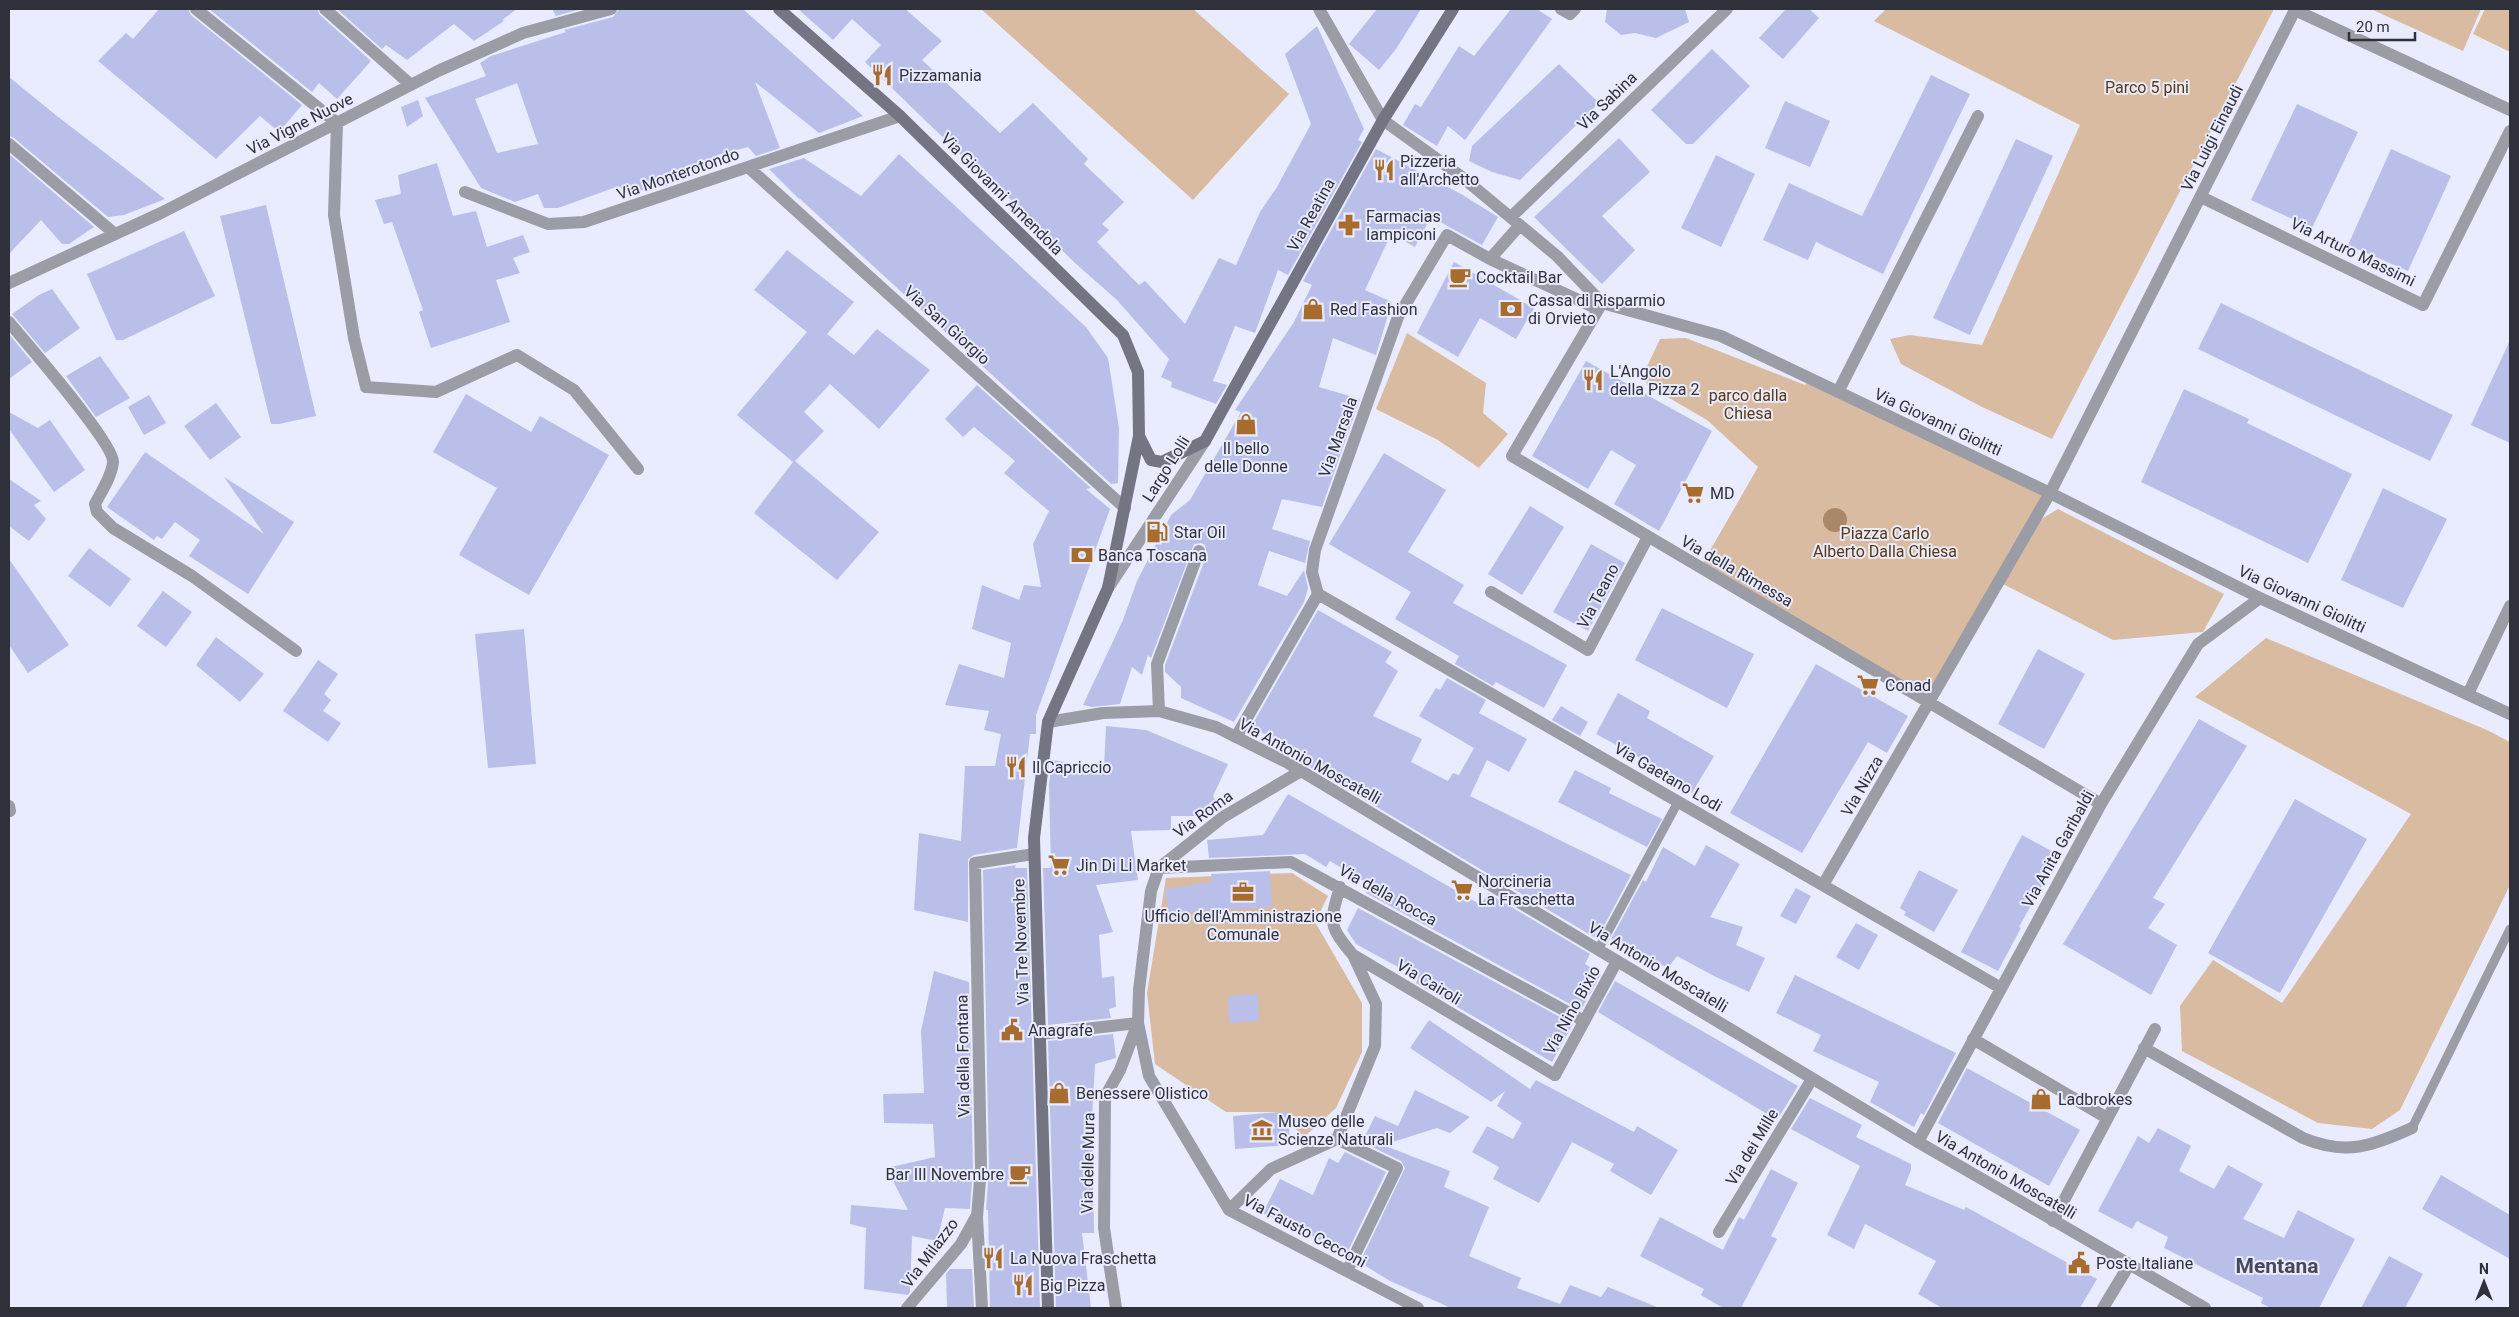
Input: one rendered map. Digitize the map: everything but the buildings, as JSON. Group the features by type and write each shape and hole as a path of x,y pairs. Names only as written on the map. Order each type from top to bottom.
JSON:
{"main road":[{"name":"Via Giovanni Amendola","path":"779,9 900,116 1123,335 1138,372 1139,436"},
{"name":"Via Reatina","path":"1205,441 1383,120 1453,9"},
{"name":"Largo Lolli","path":"1139,436 1150,460 1162,462 1205,441"},
{"name":"Largo Lolli","path":"1108,588 1139,436"},
{"name":"Via Tre Novembre","path":"1048,1308 1034,838 1048,722 1108,588"}],"street":[{"path":"196,9 337,123 334,215 354,338 366,387 436,392 517,355 574,390 638,469"},
{"path":"325,9 411,85"},
{"name":"Via Vigne Nuove","path":"9,283 161,213 411,85 523,33 611,9"},
{"path":"1319,9 1383,120"},
{"path":"1561,9 1570,14 1575,9"},
{"name":"Via Sabina","path":"1515,221 1727,9"},
{"name":"Via Luigi Einaudi","path":"2050,493 2296,9 2510,110"},
{"name":"Via Monterotondo","path":"465,192 548,224 584,222 900,116"},
{"path":"1838,392 1978,116"},
{"name":"Via Giovanni Giolitti","path":"1383,120 1462,176 1557,256 1600,306 1721,336 2050,493 2260,598 2510,714"},
{"name":"Via Arturo Massimi","path":"2201,197 2423,305 2510,131"},
{"path":"9,144 115,234"},
{"name":"Via San Giorgio","path":"748,167 1125,508"},
{"path":"1515,221 1490,259 1600,306"},
{"name":"Via Marsala","path":"1318,594 1312,572 1315,550 1398,317 1447,235 1490,259"},
{"name":"Via della Rimessa","path":"1600,306 1512,456 2101,804"},
{"path":"9,322 98,433 111,453 113,462 95,504 96,512 113,528 192,576 296,651"},
{"name":"Largo Lolli","path":"1108,588 1205,441"},
{"path":"1929,703 2050,493"},
{"name":"Via Teano","path":"1491,592 1588,650 1648,537"},
{"path":"1159,710 1157,664 1199,551"},
{"path":"1236,737 1318,594"},
{"name":"Via Gaetano Lodi","path":"1318,594 2001,988"},
{"name":"Via Anita Garibaldi","path":"1918,1142 2101,804 2198,644 2260,598"},
{"path":"2468,694 2510,606"},
{"name":"Via Nizza","path":"1823,885 1929,703"},
{"name":"Via Antonio Moscatelli","path":"1048,722 1103,713 1159,710 1216,727 1236,737 1301,771 1918,1142 2205,1308"},
{"name":"Via Roma","path":"1159,868 1223,817 1301,771"},
{"name":"Via della Fontana","path":"982,1308 977,1217 981,1168 975,863 1034,854"},
{"name":"Via della Rocca","path":"1159,868 1291,862 1584,1021"},
{"path":"1040,1034 1138,1023 1139,990 1151,891 1159,868"},
{"name":"Via Cairoli","path":"1340,888 1331,916 1335,934 1353,955 1555,1075"},
{"path":"1229,1210 1271,1169 1337,1139 1375,1046 1376,1004 1353,955"},
{"name":"Via Nino Bixio","path":"1555,1075 1617,962"},
{"name":"Via Fausto Cecconi","path":"1138,1023 1149,1076 1229,1210 1418,1308"},
{"name":"Via delle Mura","path":"1116,1308 1104,1228 1106,1097 1120,1070 1138,1023"},
{"path":"2054,1221 2154,1029"},
{"path":"1973,1040 2107,1118"},
{"path":"2144,1048 2303,1138 2318,1144 2336,1148 2357,1148 2376,1144 2412,1128"},
{"name":"Via dei Mille","path":"1719,1232 1812,1079"},
{"path":"1337,1139 1397,1168 1347,1271"},
{"name":"Via Milazzo","path":"907,1308 961,1244 977,1217"},
{"path":"2103,1308 2129,1265"}],"lane":[{"path":"1598,950 1678,802"},
{"path":"2412,1128 2510,929"}],"green space":[{"path":"981,9 1193,9 1289,94 1193,200"},
{"name":"Parco 5 pini","path":"1886,9 2274,9 2052,439 1982,407 1901,364 1890,339 1910,335 1982,345 2080,125 1874,21"},
{"path":"2371,9 2481,9 2463,51"},
{"path":"2485,9 2510,9 2510,52 2473,34"},
{"path":"1407,333 1486,383 1483,413 1508,434 1479,468 1438,440 1376,409"},
{"name":"Piazza Carlo Alberto Dalla Chiesa","path":"1686,338 1805,385 1809,378 2050,493 2033,524 2058,509 2224,594 2203,632 2113,640 1999,582 1929,703 1700,568 1758,467 1707,420 1647,385 1644,373 1660,339"},
{"path":"2266,638 2487,730 2510,742 2510,885 2400,1110 2372,1129 2318,1123 2182,1051 2180,1006 2213,960 2282,1003 2411,814 2195,697"},
{"path":"1292,873 1328,896 1315,922 1362,1003 1362,1052 1336,1108 1304,1137 1279,1112 1226,1112 1155,1064 1147,993 1166,878"}],"shaded area":[{"path":"1835,508 1844,511 1847,520 1844,529 1835,532 1826,529 1823,520 1826,511"}],"place":[{"name":"Pizzamania","path":"882,75"},
{"name":"Pizzeria all'Archetto","path":"1384,170"},
{"name":"Farmacias Iampiconi","path":"1349,225"},
{"name":"Cocktail Bar","path":"1460,277"},
{"name":"Red Fashion","path":"1313,309"},
{"name":"Cassa di Risparmio di Orvieto","path":"1511,309"},
{"name":"L'Angolo della Pizza 2","path":"1593,380"},
{"name":"Il bello delle Donne","path":"1246,424"},
{"name":"MD","path":"1693,493"},
{"name":"Star Oil","path":"1157,532"},
{"name":"Banca Toscana","path":"1082,555"},
{"name":"Conad","path":"1868,685"},
{"name":"Il Capriccio","path":"1016,767"},
{"name":"Jin Di Li Market","path":"1059,865"},
{"name":"Norcineria La Fraschetta","path":"1462,890"},
{"name":"Ufficio dell'Amministrazione Comunale","path":"1243,892"},
{"name":"Anagrafe","path":"1012,1030"},
{"name":"Benessere Olistico","path":"1059,1093"},
{"name":"Ladbrokes","path":"2041,1099"},
{"name":"Museo delle Scienze Naturali","path":"1262,1130"},
{"name":"Bar III Novembre","path":"1020,1174"},
{"name":"La Nuova Fraschetta","path":"993,1258"},
{"name":"Poste Italiane","path":"2079,1263"},
{"name":"Big Pizza","path":"1023,1285"}],"district":[{"name":"Mentana","path":"2277,1266"}],"park label":[{"name":"parco dalla Chiesa","path":"1748,404"}]}
